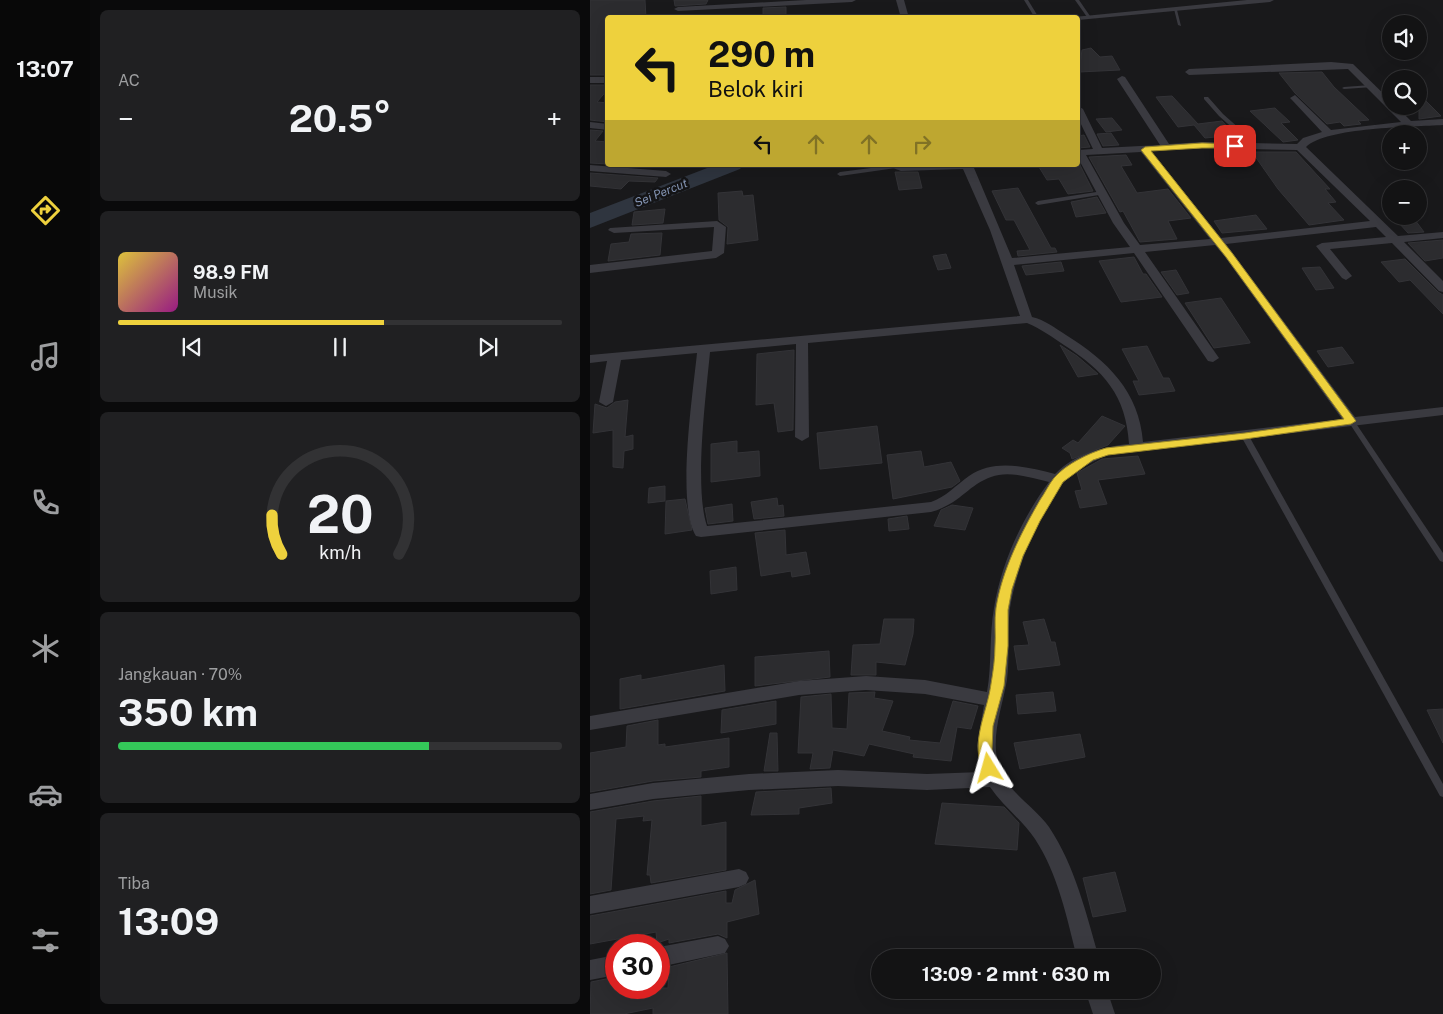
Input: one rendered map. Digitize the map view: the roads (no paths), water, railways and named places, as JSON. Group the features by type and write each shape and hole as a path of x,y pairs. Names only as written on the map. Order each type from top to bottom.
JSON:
{"street":[{"path":"678,9 852,0"},
{"path":"900,0 904,15"},
{"path":"1080,17 1175,10 1270,0"},
{"path":"1189,72 1345,65 1355,68 1410,125 1443,122"},
{"path":"1122,79 1167,148"},
{"path":"590,80 605,80"},
{"path":"1295,98 1328,132"},
{"path":"1080,113 1099,152"},
{"path":"590,125 605,126"},
{"path":"1300,147 1305,141 1328,132 1382,127"},
{"path":"1080,153 1202,145 1300,147 1397,240 1443,288"},
{"path":"1145,150 1218,242 1351,421"},
{"path":"1080,155 1119,224 1212,358"},
{"path":"972,167 1008,262 1027,319"},
{"path":"590,168 661,170"},
{"path":"1008,262 1218,242 1379,223"},
{"path":"590,270 712,256 718,252 720,227 716,224 614,230"},
{"path":"1346,276 1322,246 1443,235"},
{"path":"590,360 615,356 802,341 1027,319 1080,349 1109,372 1132,409 1136,426 1136,447"},
{"path":"802,341 802,437"},
{"path":"704,349 695,476 696,508 701,532 931,507 952,500 976,479 995,471 1010,470 1058,480"},
{"path":"606,402 615,356"},
{"path":"1085,949 1065,878 1055,856 1034,821 994,779 986,750 986,726 994,700 1000,665 1002,610 1006,589 1017,556 1034,521 1058,480 1098,454 1136,447 1245,436 1351,421 1443,411"},
{"path":"590,723 799,688 866,683 925,687 994,700"},
{"path":"590,802 654,791 749,782 838,778 927,782 994,779"},
{"path":"590,905 739,878"},
{"path":"670,955 718,946"},
{"path":"590,970 605,967"},
{"path":"1099,999 1104,1014"}],"lane":[{"path":"1026,0 1034,15"},
{"path":"1076,0 1088,16"},
{"path":"1175,10 1180,25"},
{"path":"1344,88 1371,86"},
{"path":"1206,98 1221,115 1256,146"},
{"path":"840,174 886,167"},
{"path":"1038,203 1103,193"},
{"path":"1351,421 1443,559"},
{"path":"1245,436 1443,793"}],"waterway":[{"name":"Sei Percut","path":"590,221 728,167"}]}
